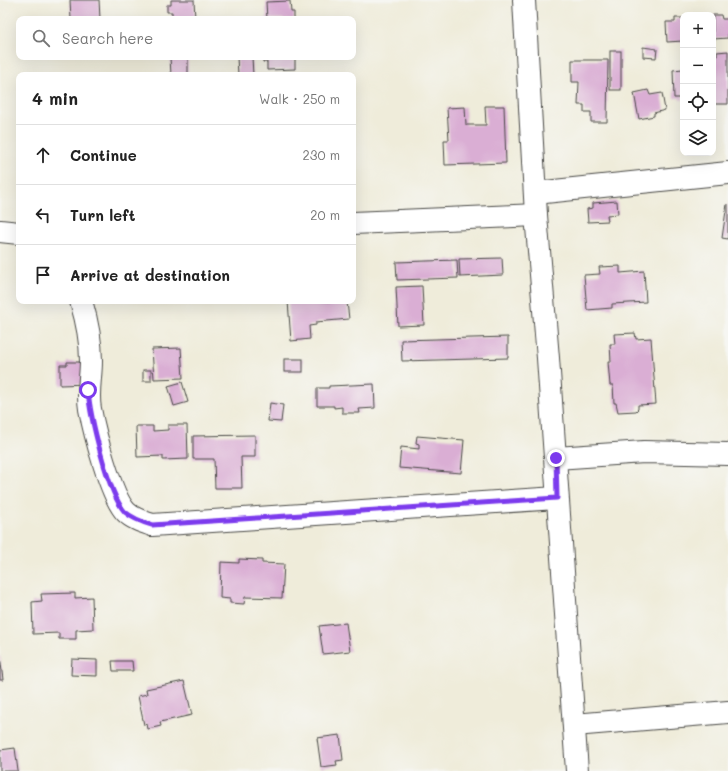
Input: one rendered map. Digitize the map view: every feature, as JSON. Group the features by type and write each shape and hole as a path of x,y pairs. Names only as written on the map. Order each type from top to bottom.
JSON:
{"street":[{"path":"524,0 536,215 556,458 557,498 576,771"},
{"path":"535,193 728,173"},
{"path":"356,223 536,215"},
{"path":"0,231 16,233"},
{"path":"82,304 88,327 91,361 88,390 89,409 115,497 125,511 137,520 152,525 557,498"},
{"path":"556,458 644,452 728,454"},
{"path":"574,725 728,712"}],"building":[{"path":"70,0 99,0 100,16 71,16"},
{"path":"171,0 194,0 195,16 172,16 172,12 167,12 167,5 171,5"},
{"path":"290,1 291,12 294,12 294,16 267,16 266,2"},
{"path":"716,15 721,15 722,19 728,19 728,38 716,39"},
{"path":"675,18 680,18 680,41 667,42 666,22 675,22"},
{"path":"643,47 657,49 656,58 643,57"},
{"path":"610,51 621,51 621,90 610,90"},
{"path":"728,51 728,104 716,104 717,52"},
{"path":"170,60 188,60 188,72 171,72"},
{"path":"237,60 252,60 253,72 238,72"},
{"path":"263,60 295,60 295,69 267,70 267,62 263,62"},
{"path":"572,60 608,60 607,122 591,122 591,112 584,112 584,105 578,105 579,82 572,82"},
{"path":"680,69 680,98 674,98 673,70"},
{"path":"648,90 650,95 662,93 665,110 654,113 654,116 639,119 634,93"},
{"path":"485,106 504,106 506,163 445,165 444,140 449,140 447,108 465,107 466,125 486,125"},
{"path":"617,201 618,214 607,215 608,221 588,222 587,209 593,208 593,203"},
{"path":"728,204 728,239 722,238"},
{"path":"502,258 503,275 460,277 459,259"},
{"path":"457,260 458,278 397,280 396,262"},
{"path":"620,266 620,273 644,271 646,302 612,304 612,308 587,310 584,275 600,274 599,267"},
{"path":"422,286 424,325 398,326 396,287"},
{"path":"288,304 347,304 349,319 316,322 316,325 309,326 310,339 291,341"},
{"path":"635,333 636,339 651,338 656,404 638,405 638,409 636,411 618,412 616,403 614,403 613,385 610,385 608,362 611,362 610,344 615,344 614,334"},
{"path":"508,337 508,358 402,361 401,340"},
{"path":"181,348 183,378 154,379 152,349"},
{"path":"284,359 303,359 303,372 284,372"},
{"path":"67,362 88,362 88,384 60,385 60,365 67,365"},
{"path":"143,370 151,370 151,381 143,381"},
{"path":"182,382 188,402 174,406 168,386"},
{"path":"374,384 375,408 359,409 360,413 342,413 342,407 334,408 334,406 317,406 317,388"},
{"path":"270,403 283,405 281,422 268,421"},
{"path":"168,425 187,425 188,459 163,460 163,456 137,457 136,426 153,426 153,431 168,430"},
{"path":"255,435 255,457 241,457 242,488 215,488 214,459 193,459 193,436"},
{"path":"417,436 464,440 461,473 399,468 401,447 419,449 419,444 416,443"},
{"path":"239,559 262,560 262,563 284,564 282,598 245,597 244,604 230,603 230,599 220,598 221,562 239,563"},
{"path":"75,593 75,598 92,597 93,629 76,630 76,639 59,639 59,633 33,634 32,602 42,601 41,594"},
{"path":"346,623 350,651 323,654 319,626"},
{"path":"0,655 3,680 0,680"},
{"path":"72,659 97,660 97,676 71,675"},
{"path":"112,661 132,661 133,671 113,671"},
{"path":"184,681 192,715 160,722 161,726 148,729 147,724 144,725 138,696 147,694 146,689"},
{"path":"340,735 343,760 336,761 337,765 321,767 317,738"},
{"path":"15,748 18,771 0,771 0,750"}],"route":[{"path":"88,390 89,409 115,497 125,511 137,520 152,525 557,498 556,458"}]}
